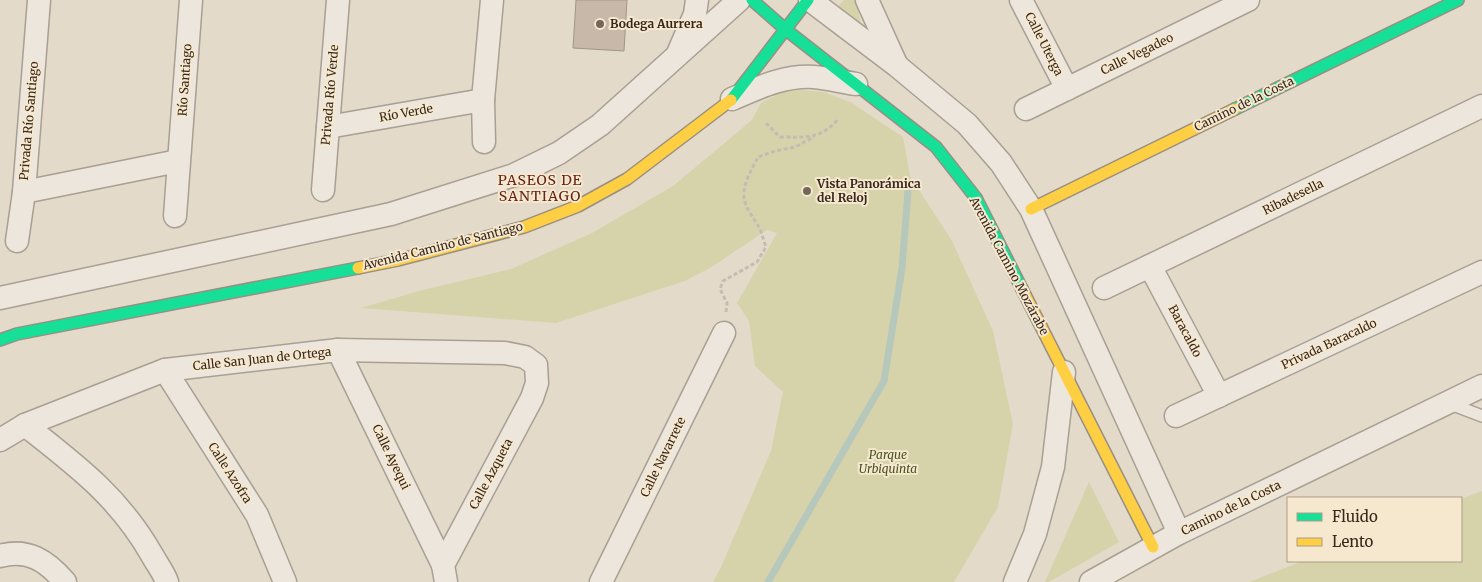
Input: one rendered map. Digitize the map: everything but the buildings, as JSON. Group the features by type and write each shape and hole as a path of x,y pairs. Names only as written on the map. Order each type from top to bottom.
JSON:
{"street":[{"name":"Privada Río Santiago","path":"17,241 24,192 39,0"},
{"name":"Río Santiago","path":"175,216 191,0"},
{"name":"Privada Río Verde","path":"323,190 338,0"},
{"path":"484,142 483,100 492,0"},
{"path":"677,56 695,14 697,0"},
{"path":"0,298 391,214 514,174 559,153 600,125 739,0"},
{"name":"Avenida Camino Mozárabe","path":"752,0 785,29 936,147 976,198 1153,547"},
{"path":"809,0 896,65 967,124 1001,163 1031,209 1179,533"},
{"name":"Avenida Camino de Santiago","path":"0,340 26,332 398,260 524,227 578,206 627,179 732,99 809,0"},
{"path":"868,0 896,65"},
{"name":"Calle Uterga","path":"1021,0 1067,89"},
{"name":"Calle Vegadeo","path":"1026,110 1248,0"},
{"name":"Camino de la Costa","path":"1031,209 1458,0"},
{"path":"732,99 771,82 794,78 813,77 856,84"},
{"name":"Río Verde","path":"328,127 483,100"},
{"name":"Ribadesella","path":"1104,288 1482,106"},
{"path":"24,192 178,161"},
{"name":"Baracaldo","path":"1150,266 1219,396"},
{"name":"Privada Baracaldo","path":"1176,416 1482,272"},
{"name":"Calle Navarrete","path":"601,582 724,332"},
{"name":"Calle San Juan de Ortega","path":"0,440 25,425 165,370 338,350 506,353 525,357 536,365"},
{"name":"Calle Ayequi","path":"338,350 445,573"},
{"name":"Calle Azqueta","path":"445,573 532,398 537,383 536,365"},
{"name":"Calle Azofra","path":"165,370 258,515 285,582"},
{"path":"1015,582 1035,534 1052,467 1064,372"},
{"name":"Camino de la Costa","path":"1091,582 1179,533 1482,386"},
{"path":"25,425 85,472 118,504 142,537 167,582"},
{"path":"0,556 12,553 37,557 65,582"}],"lane":[{"path":"1448,403 1482,416"}],"path":[{"path":"724,332 727,304 720,289 723,281 757,262 766,247 744,198 746,183 758,157 795,147 833,125 838,119"},
{"path":"766,124 780,137 814,137"}],"green space":[{"path":"844,0 856,0 861,24 836,8"},
{"name":"Parque Urbiquinta","path":"789,89 824,92 852,103 903,137 910,176 952,241 993,331 1013,424 998,507 954,582 713,582 771,451 783,392 755,366 749,321 737,303 777,233 767,230 710,268 685,281 556,323 361,308 419,291 511,269 592,233 673,186 752,120 761,103"},
{"path":"1089,482 1119,542 1049,582 1045,582"},
{"path":"1482,491 1482,582 1249,582 1300,562 1462,562 1462,499"}],"waterway":[{"path":"768,582 884,381 902,268 908,191"}],"traffic: fast":[{"path":"752,0 785,29 936,147 976,198 1022,289"},
{"path":"731,100 808,0"},
{"path":"1235,109 1458,0"},
{"path":"0,340 17,334 358,268"}],"traffic: slow":[{"path":"358,268 398,260 524,227 578,206 627,179 731,100"},
{"path":"1031,209 1235,109"},
{"path":"1022,289 1153,547"}],"place":[{"name":"Bodega Aurrera","path":"600,24"},
{"name":"Vista Panorámica del Reloj","path":"807,191"}],"district":[{"name":"PASEOS DE SANTIAGO","path":"540,188"}]}
